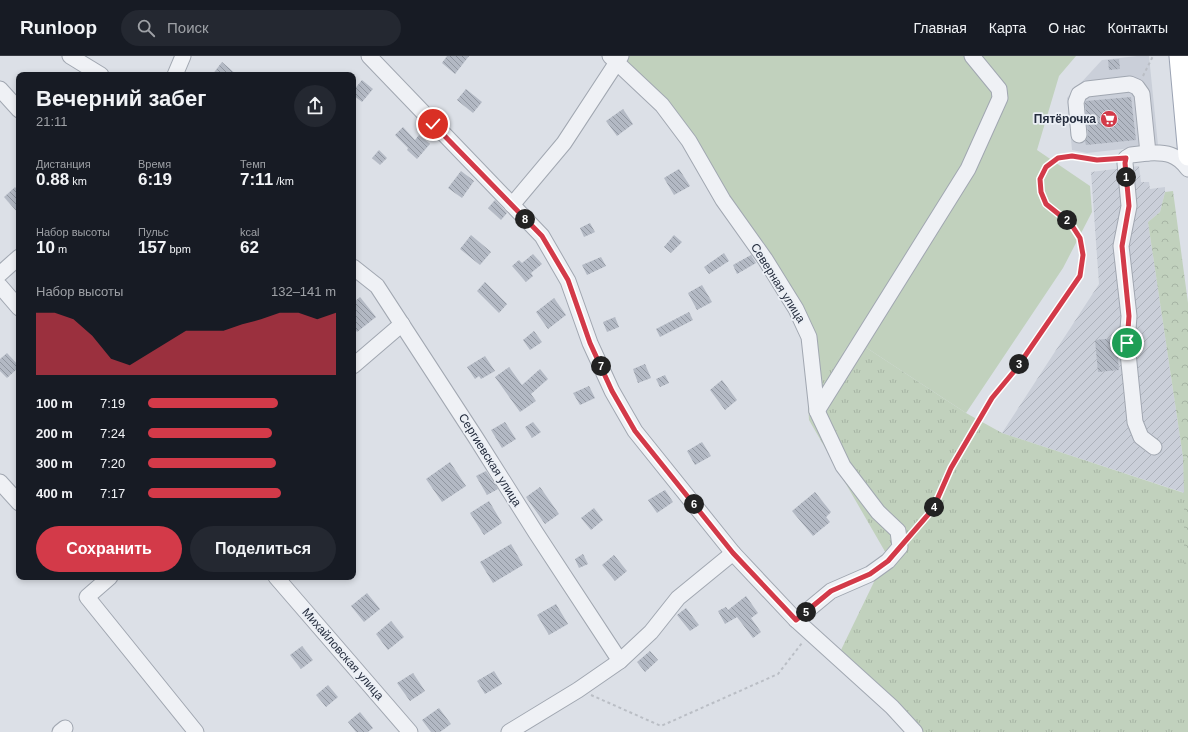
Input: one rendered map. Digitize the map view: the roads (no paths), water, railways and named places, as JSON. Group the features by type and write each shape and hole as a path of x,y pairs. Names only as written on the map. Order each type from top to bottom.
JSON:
{"main road":[{"path":"1179,56 1187,130 1188,156"},
{"path":"1183,102 1186,56"}],"street":[{"path":"70,56 96,72"},
{"path":"176,72 183,56"},
{"path":"369,56 542,236 568,280 590,343 612,391 635,431 733,553 796,620 892,707 915,732"},
{"path":"817,411 968,169 1000,98 1000,89 972,56"},
{"path":"512,206 564,143 616,58"},
{"name":"Северная улица","path":"616,58 662,105 689,141 723,200 765,259 796,309 809,337 817,411 844,466 878,512 898,531 900,546 888,561 870,574 831,591 796,620"},
{"path":"1079,135 1076,102 1079,94 1087,89 1130,84 1138,87 1142,94 1156,153"},
{"path":"0,89 16,107"},
{"path":"1156,153 1170,148 1187,130"},
{"path":"1154,447 1141,437 1135,422 1127,343 1129,316 1122,246 1129,206 1125,163 1126,158 1131,155 1156,153 1171,155 1179,159 1188,169"},
{"path":"0,274 16,259"},
{"name":"Сергиевская улица","path":"356,269 377,286 536,533 620,660"},
{"path":"0,286 16,305"},
{"path":"356,363 402,324"},
{"path":"0,482 16,500"},
{"path":"509,732 578,690 620,660 651,632 678,598 733,553"},
{"path":"107,580 87,597 196,732"},
{"name":"Михайловская улица","path":"279,580 410,732"}],"place":[{"name":"Пятёрочка","path":"1109,119"}]}
